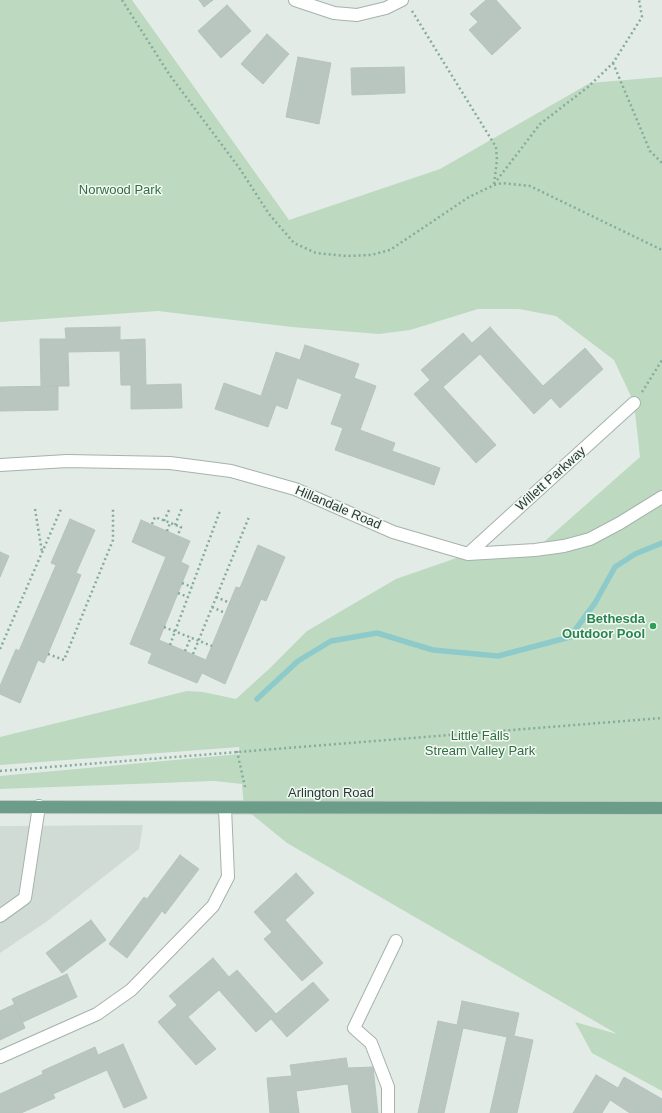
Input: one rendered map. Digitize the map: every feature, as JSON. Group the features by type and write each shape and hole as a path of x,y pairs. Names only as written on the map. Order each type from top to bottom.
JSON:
{"main road":[{"name":"Arlington Road","path":"0,807 662,808"}],"street":[{"path":"295,0 334,13 357,15 406,3"},
{"name":"Willett Parkway","path":"468,554 634,403"},
{"name":"Hillandale Road","path":"0,465 67,461 162,463 231,470 295,489 393,532 468,554 535,550 564,546 590,539 620,523 662,497"},
{"path":"0,916 25,898 39,806"},
{"path":"0,1057 97,1014 131,990 157,966 213,906 228,877 225,808"},
{"path":"388,1113 388,1087 371,1043 354,1028 396,941"}],"path":[{"path":"122,0 169,74 240,169 269,214 294,243 316,253 347,256 371,255 390,250 469,197 494,185 502,183 530,186 662,250"},
{"path":"494,185 540,124 588,87 613,63 642,17 639,0"},
{"path":"406,3 496,147 497,160 494,185"},
{"path":"613,63 650,151 662,163"},
{"path":"634,403 662,361"},
{"path":"48,654 64,660 114,540 113,507"},
{"path":"164,521 170,508"},
{"path":"175,525 182,508"},
{"path":"35,509 42,552"},
{"path":"0,649 61,509"},
{"path":"170,645 220,511"},
{"path":"152,524 155,517 181,527 178,535"},
{"path":"193,654 249,517"},
{"path":"167,531 170,523"},
{"path":"182,583 192,587"},
{"path":"178,593 188,597"},
{"path":"216,597 230,602"},
{"path":"212,607 226,613"},
{"path":"164,627 212,646"},
{"path":"185,651 191,637"},
{"path":"0,771 662,718"},
{"path":"237,751 245,787"}],"shaded area":[{"path":"143,825 139,849 46,922 0,953 0,826"}],"green space":[{"name":"Little Falls Stream Valley Park","path":"0,0 132,0 289,220 440,169 590,83 662,77 662,1091 592,1053 575,1022 617,1034 287,843 244,808 242,784 214,781 0,789 0,776 240,754 239,747 0,765 0,737 187,691 203,692 236,699 307,631 396,579 468,554 537,548 640,457 634,403 614,360 556,316 519,309 478,309 410,330 379,334 292,327 158,311 0,322"}],"building":[{"path":"199,0 213,0 204,7"},
{"path":"486,0 496,0 521,28 492,55 469,30 478,22 470,14"},
{"path":"227,5 251,31 221,58 198,31"},
{"path":"267,34 289,54 263,84 241,64"},
{"path":"298,57 331,63 319,124 286,117"},
{"path":"404,67 405,93 352,95 351,68"},
{"path":"120,327 120,340 145,339 146,385 181,384 182,408 131,409 131,385 121,385 120,351 68,352 69,386 41,386 40,339 66,339 65,328"},
{"path":"490,327 543,386 585,348 603,369 560,408 551,398 534,414 480,354 443,387 496,445 476,463 414,394 430,380 421,370 463,333 472,343"},
{"path":"305,345 359,364 354,378 376,386 360,430 395,443 392,451 440,468 434,485 335,450 343,428 331,424 342,394 297,378 287,409 276,405 268,427 215,409 224,383 261,396 276,352 300,360"},
{"path":"58,386 58,410 0,411 0,387"},
{"path":"70,519 95,530 76,573 81,575 44,663 38,660 20,703 0,694 0,686 16,649 19,651 56,565 51,563"},
{"path":"141,520 190,541 181,562 189,566 159,640 206,660 236,587 240,588 258,545 285,557 266,601 261,599 225,684 202,673 197,683 148,663 152,653 130,644 166,557 132,542"},
{"path":"0,552 9,556 0,577"},
{"path":"180,855 199,869 165,914 162,911 127,958 109,944 144,897 147,899"},
{"path":"296,873 314,893 285,920 323,963 302,981 264,939 272,932 254,912"},
{"path":"91,920 106,940 62,973 46,953"},
{"path":"213,958 229,977 237,970 276,1014 313,982 329,1000 287,1037 271,1019 256,1032 219,990 188,1017 216,1049 196,1065 158,1022 177,1005 169,996"},
{"path":"67,974 77,997 23,1022 12,999"},
{"path":"462,1001 519,1013 514,1036 533,1040 517,1113 490,1113 507,1037 463,1028 444,1113 418,1113 438,1021 457,1025"},
{"path":"15,1004 25,1028 0,1040 0,1011"},
{"path":"123,1044 147,1098 124,1108 107,1070 53,1094 55,1098 21,1113 0,1113 0,1094 43,1074 42,1071 95,1047 98,1055"},
{"path":"346,1058 348,1068 373,1067 378,1113 352,1113 348,1084 296,1091 299,1113 270,1113 267,1078 292,1076 290,1065"},
{"path":"596,1075 618,1088 624,1077 662,1099 662,1113 630,1113 610,1100 602,1113 573,1113"}],"waterway":[{"path":"257,699 298,661 331,641 377,633 433,650 498,656 570,637 595,603 615,567 635,554 662,543"}],"place":[{"name":"Bethesda Outdoor Pool","path":"653,626"}],"park label":[{"name":"Norwood Park","path":"120,190"}]}
